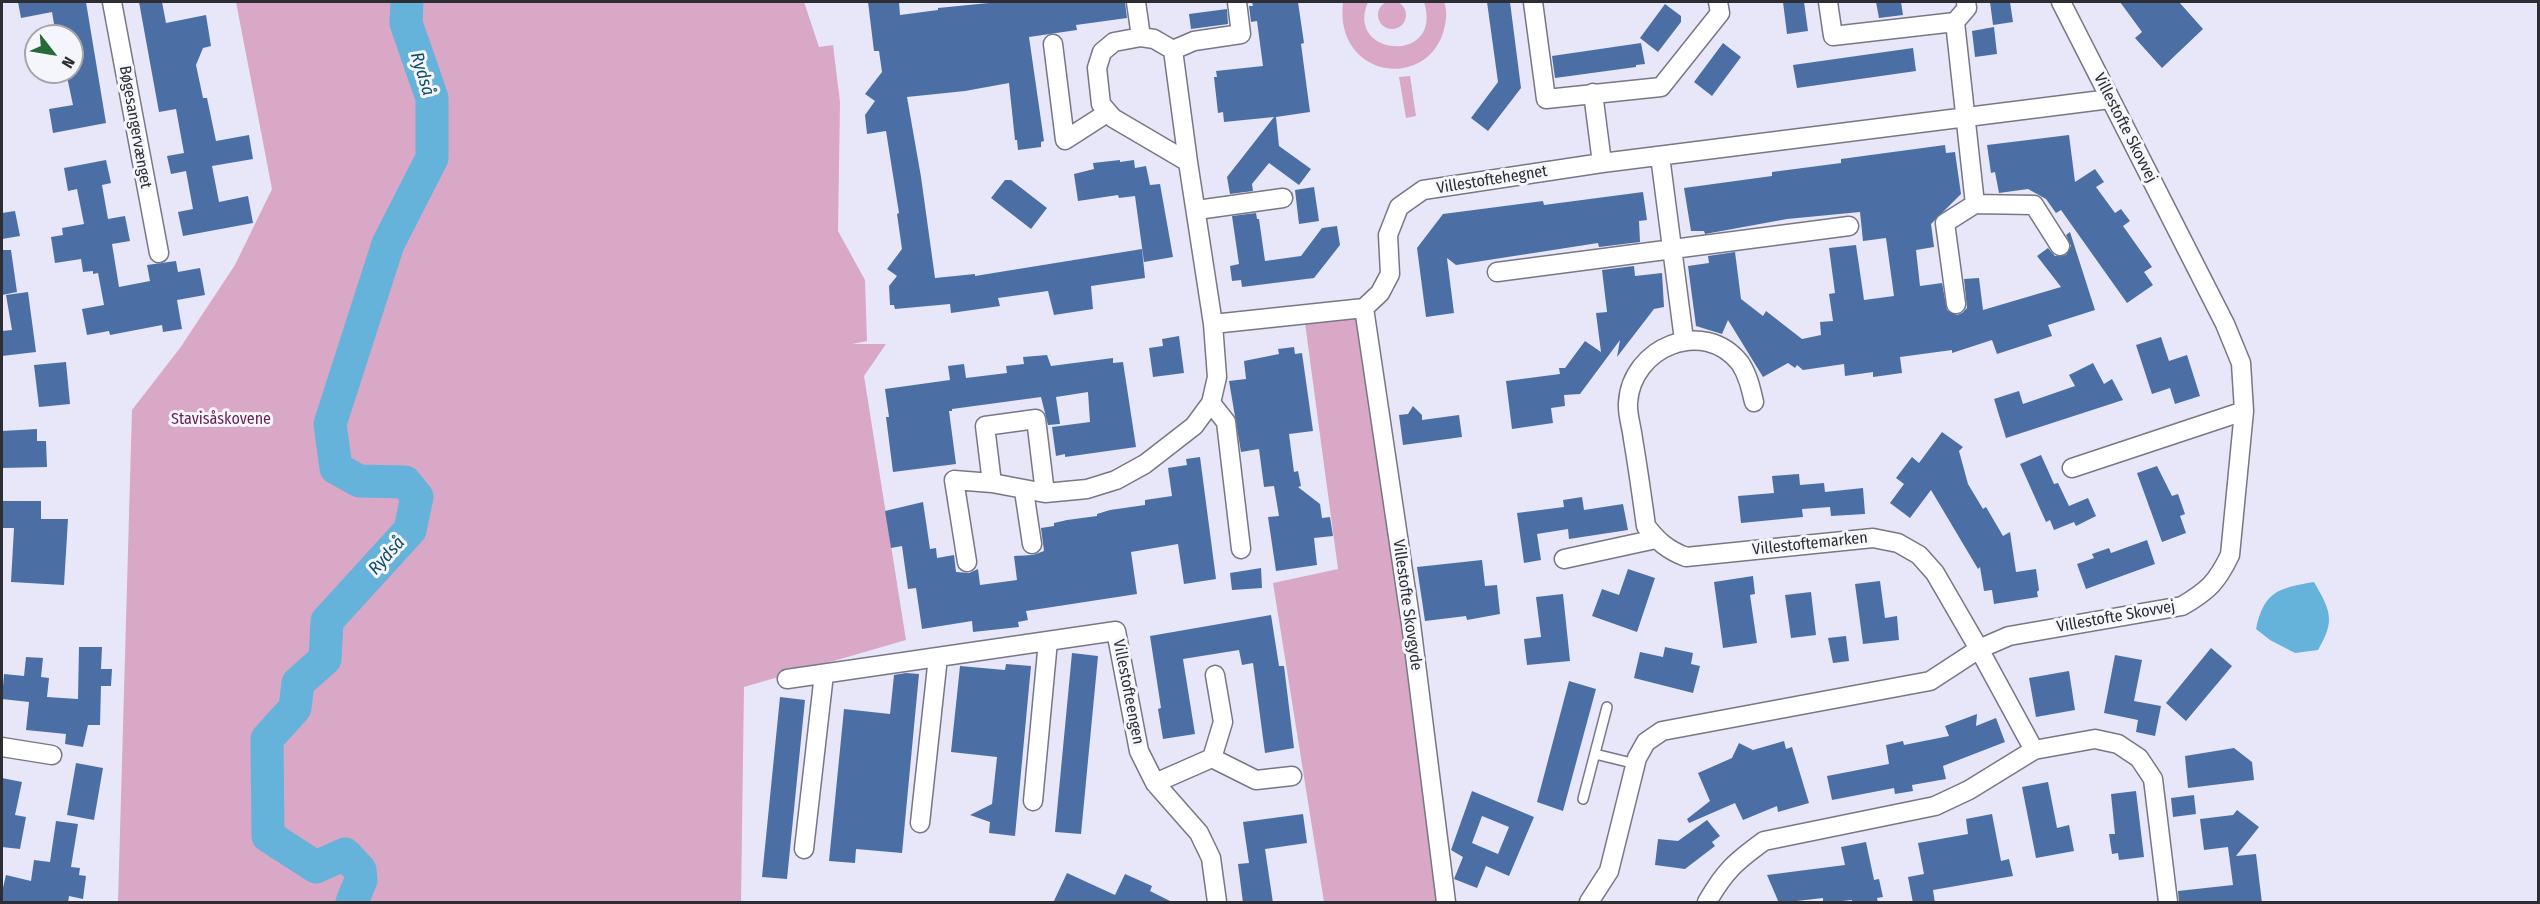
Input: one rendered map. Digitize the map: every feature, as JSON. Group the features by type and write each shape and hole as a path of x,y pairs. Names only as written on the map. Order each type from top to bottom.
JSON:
{"street":[{"name":"Bøgesangervænget","path":"112,2 159,253"},
{"path":"1136,2 1141,37"},
{"path":"1173,50 1194,41 1241,34 1237,2"},
{"path":"1533,2 1546,99 1661,87 1720,13 1718,2"},
{"path":"1828,2 1833,36 1955,22 1967,8 1966,2"},
{"name":"Villestofte Skovvej","path":"1589,903 1609,871 1635,764 1646,742 1662,731 1930,681 1979,649 2009,636 2182,606 2205,593 2220,576 2230,555 2244,411 2241,363 2225,324 2061,2"},
{"path":"1955,22 1975,204"},
{"path":"1173,50 1154,39 1141,37 1114,42 1102,52 1097,68 1101,104 1107,113 1188,162"},
{"path":"1053,44 1065,140 1107,113"},
{"path":"967,562 954,480 992,483 1024,491 1045,493 1088,489 1116,480 1146,464 1194,426 1211,403 1217,377 1213,324 1173,50"},
{"path":"1593,93 1602,164"},
{"name":"Villestoftehegnet","path":"1364,308 1380,293 1390,274 1390,228 1399,207 1410,197 1423,190 1660,156 2110,99"},
{"path":"1660,156 1684,340"},
{"path":"1197,210 1283,198"},
{"path":"1956,304 1945,223 1975,204 2034,205 2060,246"},
{"path":"1497,272 1849,226"},
{"path":"1213,324 1364,308"},
{"name":"Villestofte Skovgyde","path":"1364,308 1411,624 1446,903"},
{"path":"1564,559 1656,539 1646,526 1628,402 1636,374 1648,359 1664,347 1684,340 1719,347 1739,362 1748,379 1754,402"},
{"path":"1211,403 1226,422 1241,549"},
{"path":"2072,468 2244,411"},
{"path":"992,483 985,426 1036,419 1045,493"},
{"path":"1024,491 1032,544"},
{"name":"Villestoftemarken","path":"1656,539 1668,550 1686,557 1873,538 1898,543 1919,555 1935,573 2034,750"},
{"name":"Villestofteengen","path":"787,679 1116,631 1139,751 1155,783 1199,833 1211,858 1218,903"},
{"path":"1033,801 1048,641"},
{"path":"920,823 938,657"},
{"path":"804,849 824,674"},
{"path":"1155,783 1212,758 1223,722 1215,675"},
{"path":"1707,903 1722,877 1741,858 1764,841 1935,806 1969,790 2034,750 2095,739 2118,744 2139,758 2153,779 2168,903"},
{"path":"2,747 52,755"},
{"path":"1212,758 1256,780 1292,776"}],"lane":[{"path":"1583,799 1607,707"},
{"path":"1595,754 1635,764"}],"green space":[{"path":"1392,1 1402,5 1406,15 1402,25 1392,29 1382,25 1378,15 1382,5"},
{"name":"Stavisåskovene","path":"236,2 804,2 819,47 833,45 840,102 838,231 865,280 867,341 852,344 886,344 864,376 906,640 744,687 741,902 118,902 132,410 180,348 235,265 272,189"},
{"path":"1343,2 1368,2 1364,20 1369,34 1380,43 1394,46 1409,44 1420,36 1426,22 1424,2 1444,2 1446,18 1443,33 1433,51 1418,63 1401,68 1382,67 1366,60 1352,47 1344,27"},
{"path":"1410,76 1416,116 1406,118 1399,77"},
{"path":"1360,315 1403,628 1437,902 1324,902 1273,583 1338,569 1305,323"}],"water":[{"path":"2314,582 2329,615 2327,631 2318,650 2295,653 2270,640 2256,629 2264,606 2275,594 2282,589"}],"building":[{"path":"18,2 86,2 106,123 53,133 49,109 73,105 69,84 84,84 84,24 54,24 52,12 21,18"},
{"path":"139,2 162,2 166,23 206,15 211,46 203,48 196,65 203,98 207,98 216,141 249,135 253,159 212,166 219,202 248,196 253,223 183,236 178,212 193,209 186,171 171,174 167,156 184,153 176,109 159,112"},
{"path":"868,2 899,2 900,15 938,10 938,8 999,2 1125,2 1127,18 1076,25 1077,30 1029,37 1044,141 1041,142 1041,147 1018,150 1009,83 965,91 907,97 935,278 975,274 975,276 1142,249 1145,278 1091,286 1093,309 1054,315 1048,291 998,298 1000,306 951,313 950,304 895,309 894,305 890,305 889,286 897,276 887,269 902,249 897,214 899,213 886,131 867,134 865,115 875,101 865,94 882,72 879,51 874,51"},
{"path":"1252,2 1298,2 1310,112 1276,117 1279,146 1311,169 1299,185 1269,163 1252,184 1253,191 1230,194 1227,177 1274,117 1224,122 1223,112 1218,113 1214,77 1217,77 1216,71 1263,66 1257,21 1251,22 1249,6 1253,6"},
{"path":"1487,2 1510,2 1521,88 1488,131 1471,118 1498,82"},
{"path":"1783,2 1804,2 1808,31 1787,34"},
{"path":"1876,2 1901,2 1903,15 1879,18"},
{"path":"1990,2 2010,2 2013,22 1993,25"},
{"path":"2120,2 2179,2 2203,29 2162,68 2135,38 2142,32"},
{"path":"1665,4 1681,16 1681,22 1658,52 1640,38"},
{"path":"1227,9 1228,24 1191,29 1189,14"},
{"path":"1994,27 1997,54 1975,57 1972,31"},
{"path":"1641,43 1645,64 1555,78 1552,56"},
{"path":"1723,43 1741,57 1712,96 1694,82"},
{"path":"1913,48 1916,71 1797,88 1793,65"},
{"path":"2069,135 2075,182 2095,169 2104,182 2096,187 2115,213 2121,209 2130,221 2123,226 2152,267 2144,272 2153,285 2127,303 2061,210 2056,213 2046,199 2028,189 1999,193 1995,172 1991,173 1987,145"},
{"path":"1945,145 1946,153 1955,152 1961,194 1931,224 1934,247 1916,250 1920,286 1942,283 1947,310 1957,315 1967,308 1964,279 1979,278 1983,310 2061,287 2037,256 2048,248 2055,256 2066,255 2071,246 2066,235 2070,232 2095,310 2048,325 2052,336 1997,354 1992,340 1952,353 1952,350 1900,357 1902,373 1873,377 1873,372 1845,376 1844,364 1803,370 1797,365 1795,368 1788,363 1763,377 1728,320 1722,334 1696,326 1688,266 1709,263 1708,256 1735,252 1741,299 1763,316 1766,311 1802,339 1821,335 1820,322 1833,321 1829,294 1835,293 1829,248 1856,245 1864,300 1894,296 1886,238 1863,241 1860,212 1787,219 1705,234 1704,231 1691,231 1684,188 1772,176 1772,172 1841,163 1841,159"},
{"path":"106,160 111,183 102,185 108,219 125,216 130,241 112,244 119,287 150,281 147,265 176,261 178,272 200,268 205,295 177,300 182,329 163,332 162,325 110,335 109,331 87,335 82,309 104,305 98,273 83,272 81,259 55,263 51,237 63,235 62,228 84,224 77,189 68,191 64,168"},
{"path":"1120,160 1120,162 1134,160 1135,168 1146,166 1150,185 1160,184 1173,257 1144,262 1135,196 1119,198 1118,195 1078,201 1074,174 1094,169 1093,163"},
{"path":"1005,180 1011,180 1047,208 1031,229 991,198"},
{"path":"1314,187 1319,221 1299,224 1295,190"},
{"path":"1643,192 1647,220 1639,221 1640,242 1599,247 1598,243 1456,265 1447,258 1454,313 1426,317 1417,248 1443,214 1543,201 1544,205"},
{"path":"15,211 20,236 2,239 2,213"},
{"path":"1256,213 1259,219 1265,261 1301,256 1322,228 1337,226 1340,245 1314,278 1242,287 1241,280 1232,281 1230,266 1239,264 1232,216"},
{"path":"2,250 11,250 17,292 2,295"},
{"path":"1634,266 1635,276 1662,273 1664,307 1654,309 1617,357 1620,340 1580,394 1564,395 1565,406 1551,408 1553,423 1512,429 1506,381 1560,374 1559,368 1565,368 1585,341 1601,352 1596,313 1607,312 1602,270"},
{"path":"28,292 36,352 2,356 2,331 12,330 6,295"},
{"path":"1179,336 1184,373 1153,377 1149,348 1163,346 1162,339"},
{"path":"2161,337 2169,361 2187,355 2200,396 2175,404 2170,388 2152,394 2136,345"},
{"path":"1294,347 1295,354 1302,353 1313,431 1289,434 1294,472 1298,471 1301,486 1298,487 1320,504 1322,518 1330,517 1333,536 1314,538 1317,565 1276,571 1268,517 1279,516 1274,486 1264,487 1259,449 1241,452 1229,381 1246,379 1244,361 1279,354 1278,349"},
{"path":"1047,355 1051,366 1113,358 1113,363 1123,362 1136,447 1065,457 1065,454 1056,456 1052,427 1090,422 1088,392 1056,397 1060,424 1048,425 1041,397 952,409 949,411 956,464 893,472 885,389 950,380 948,366 964,364 966,378 1007,373 1006,366 1024,364 1023,357"},
{"path":"66,362 70,404 39,407 34,365"},
{"path":"2093,363 2104,384 2112,379 2123,400 2006,438 1994,399 2019,391 2023,404 2075,386 2069,375"},
{"path":"1413,406 1422,415 1422,420 1459,415 1462,437 1403,445 1399,415 1408,414"},
{"path":"37,429 37,441 46,441 47,467 2,468 2,431"},
{"path":"1942,432 1963,447 1959,451 1968,484 1983,509 1986,507 2003,536 2010,532 2016,572 2036,569 2038,597 1994,604 1992,590 1984,591 1980,567 1978,569 1931,490 1910,518 1890,503 1904,484 1896,478 1912,457 1919,463"},
{"path":"2041,455 2054,484 2058,483 2069,506 2088,498 2096,516 2076,526 2074,522 2054,530 2050,520 2046,522 2020,464"},
{"path":"1200,457 1216,579 1184,584 1178,544 1131,552 1137,594 1026,611 1028,620 1018,622 1019,627 973,632 972,621 922,629 916,588 908,589 902,546 891,548 885,511 923,502 930,549 936,548 937,558 954,555 956,572 969,573 978,569 980,585 1017,580 1014,556 1033,555 1044,551 1041,528 1054,526 1054,523 1067,520 1097,516 1097,514 1110,510 1145,505 1145,500 1172,496 1168,468 1187,465 1186,459"},
{"path":"2157,466 2172,496 2178,494 2185,514 2180,516 2186,533 2162,542 2137,473"},
{"path":"1799,474 1800,485 1824,483 1825,492 1863,488 1865,514 1831,516 1830,507 1802,509 1803,517 1741,523 1738,496 1774,493 1772,476"},
{"path":"1582,497 1584,510 1623,504 1628,530 1569,539 1568,529 1537,534 1541,560 1524,563 1517,513 1564,507 1563,500"},
{"path":"2,501 41,501 41,519 68,519 64,585 11,582 14,528 2,528"},
{"path":"2147,540 2155,564 2086,589 2077,564 2094,558 2092,554 2109,548 2111,553"},
{"path":"1482,560 1485,586 1497,585 1500,614 1467,620 1466,616 1425,621 1417,567"},
{"path":"1261,568 1262,588 1232,590 1230,573"},
{"path":"1628,569 1655,578 1637,632 1592,616 1602,589 1619,595"},
{"path":"1753,576 1755,594 1750,595 1757,643 1723,648 1714,582"},
{"path":"1880,581 1885,618 1897,616 1899,640 1863,644 1855,584"},
{"path":"1811,592 1816,635 1791,638 1785,595"},
{"path":"1563,594 1570,661 1527,665 1524,639 1541,637 1536,597"},
{"path":"1271,615 1279,666 1284,666 1294,748 1265,753 1253,663 1242,665 1239,650 1183,659 1195,734 1163,739 1158,709 1161,708 1150,636"},
{"path":"1846,636 1849,661 1833,663 1828,638"},
{"path":"79,647 102,647 101,669 112,669 111,686 101,686 100,725 88,725 83,747 65,744 66,734 26,730 29,702 2,699 4,674 24,676 26,657 43,658 41,677 49,678 47,697 78,699"},
{"path":"1665,647 1693,653 1691,664 1700,666 1693,693 1634,678 1640,652 1663,657"},
{"path":"2211,648 2232,666 2186,721 2166,703"},
{"path":"1072,653 1098,656 1081,834 1055,832"},
{"path":"2115,655 2142,660 2134,701 2161,706 2155,736 2136,732 2138,720 2104,713"},
{"path":"1006,664 1031,666 1015,836 989,833 990,822 970,815 992,804 997,757 951,752 960,666 1005,670"},
{"path":"2069,671 2075,710 2036,717 2029,678"},
{"path":"919,674 902,853 856,849 855,863 829,861 844,709 890,714 894,675"},
{"path":"1569,681 1596,689 1563,811 1537,802"},
{"path":"780,697 805,700 787,879 762,877"},
{"path":"1977,714 1976,726 1996,718 2005,742 1943,766 1946,779 1912,785 1913,791 1895,794 1894,788 1832,800 1827,776 1889,764 1886,745 1903,741 1904,745 1949,736 1945,726"},
{"path":"1784,741 1786,749 1792,747 1809,803 1778,812 1777,806 1743,820 1735,803 1689,823 1687,819 1710,801 1698,773 1732,758 1739,743 1753,750"},
{"path":"2234,748 2252,762 2254,780 2188,788 2185,756"},
{"path":"76,763 103,768 94,820 67,815"},
{"path":"2,778 22,782 15,815 26,817 20,849 2,847"},
{"path":"2048,782 2057,828 2069,825 2074,851 2036,858 2022,787"},
{"path":"1472,791 1534,817 1509,876 1486,866 1477,888 1454,879 1463,857 1451,850","holes":["1482,816 1509,827 1498,854 1472,843"]},
{"path":"2136,791 2144,857 2119,860 2118,853 2112,854 2109,834 2115,834 2111,794"},
{"path":"2194,795 2196,814 2173,817 2171,798"},
{"path":"2237,810 2259,827 2236,856 2256,854 2262,903 2179,903 2178,891 2233,885 2228,847 2204,850 2200,819 2233,815"},
{"path":"1303,814 1307,843 1265,849 1273,903 1243,903 1238,864 1249,863 1243,822"},
{"path":"1992,814 2001,861 2009,859 2013,876 1933,890 1935,903 1913,903 1908,877 1924,874 1918,843 1968,834 1966,819"},
{"path":"1707,820 1720,836 1712,842 1715,846 1685,869 1655,865 1658,839 1678,841"},
{"path":"56,821 78,824 71,867 80,868 79,875 86,876 83,899 69,896 68,903 2,903 6,875 31,881 34,860 50,862"},
{"path":"1866,842 1874,880 1879,879 1883,897 1877,898 1878,903 1852,903 1852,900 1823,903 1823,898 1779,903 1767,875 1845,865 1841,847"},
{"path":"1067,873 1115,895 1125,874 1152,886 1150,891 1174,903 1053,903"}],"waterway":[{"name":"Rydså","path":"352,902 361,880 360,870 345,854 316,867 268,836 267,739 295,708 298,683 325,659 327,621 410,530 417,497 405,482 359,481 336,468 330,424 388,244 432,158 432,98 406,23 407,2"}]}
